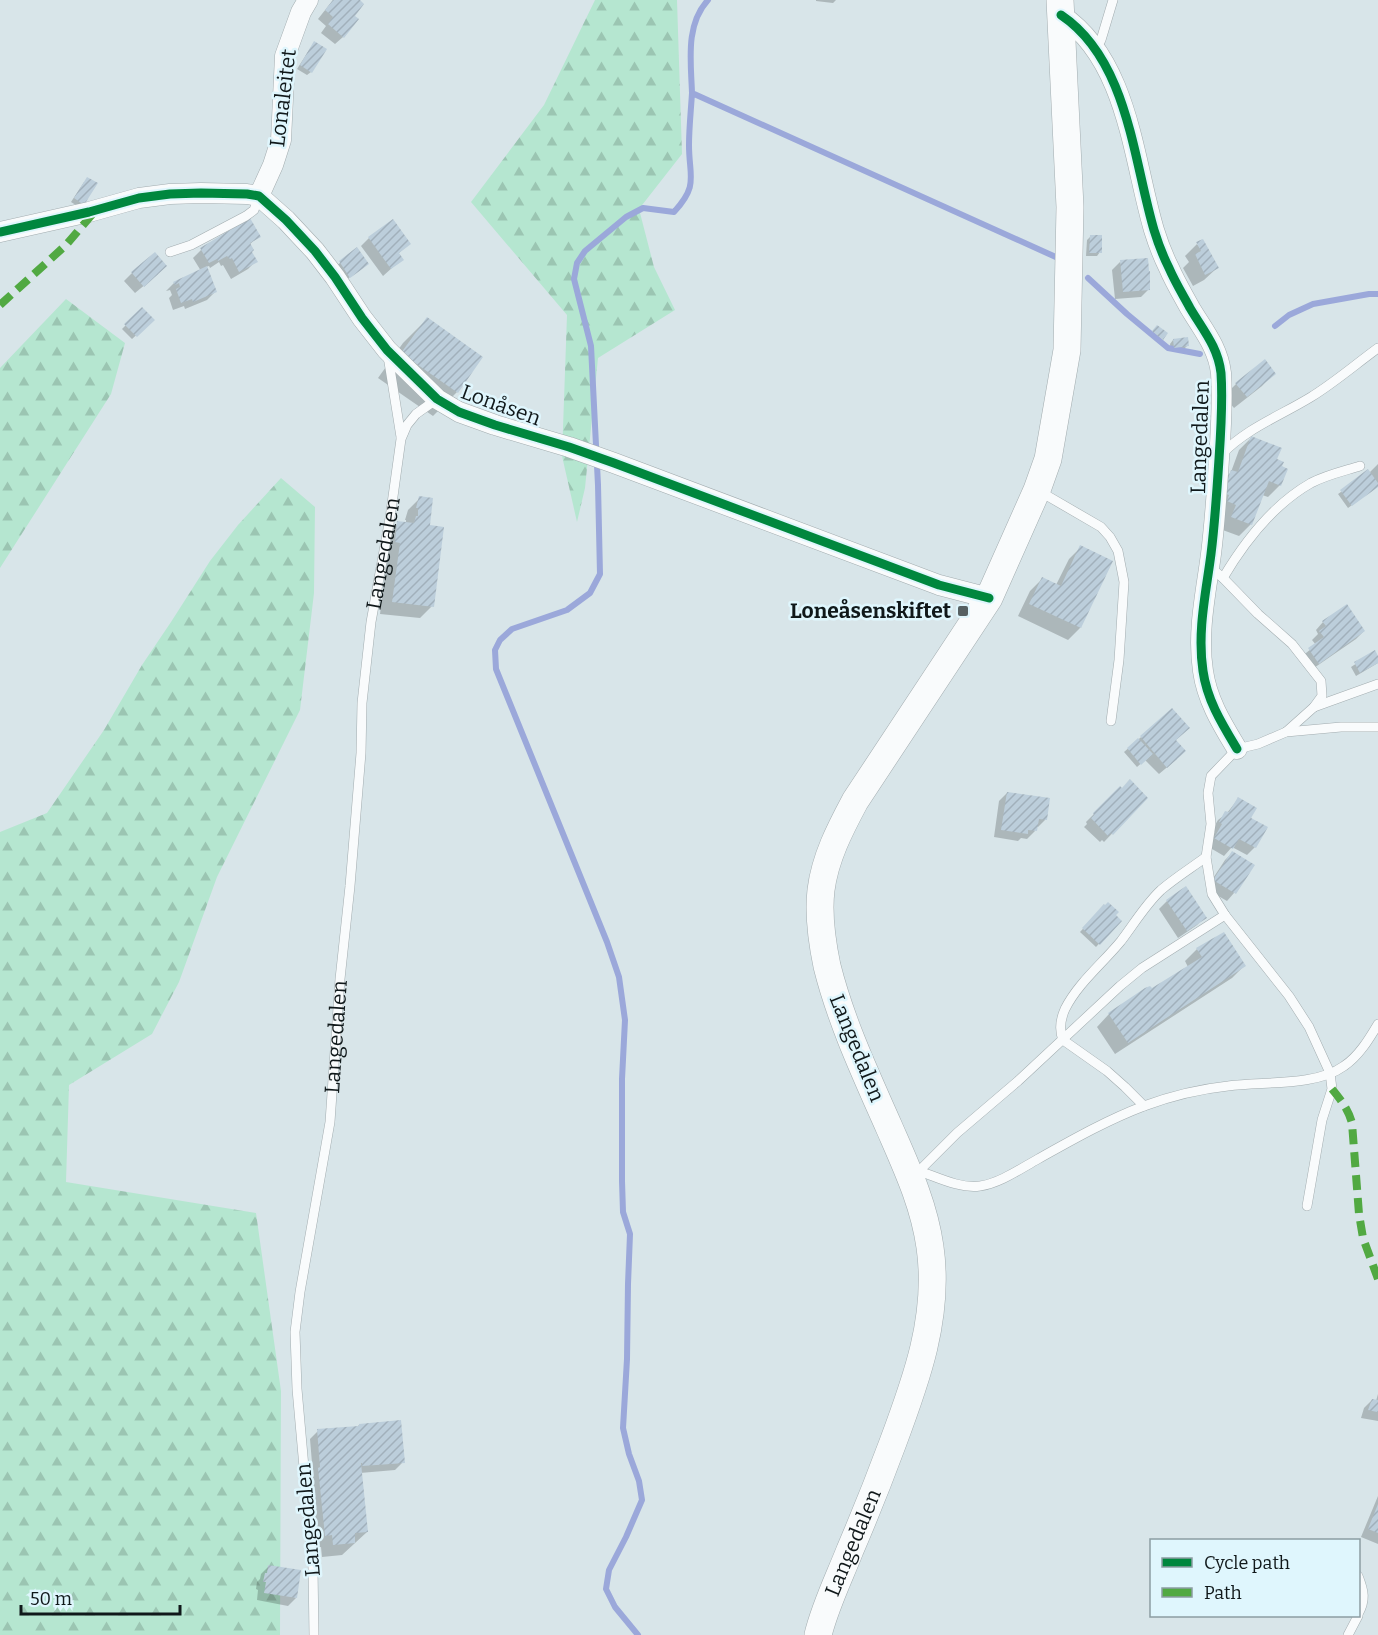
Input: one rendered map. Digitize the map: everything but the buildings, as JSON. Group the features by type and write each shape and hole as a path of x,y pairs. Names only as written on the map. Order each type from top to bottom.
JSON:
{"main road":[{"name":"Langedalen","path":"818,1635 910,1398 925,1344 930,1317 932,1284 930,1248 914,1172 847,1029 832,987 823,948 820,916 821,889 840,829 855,801 988,598 1037,490 1048,459 1067,350 1070,207 1061,7"}],"street":[{"name":"Lonaleitet","path":"259,196 281,140 285,56 301,12 308,0"},
{"name":"Langedalen","path":"1061,7 1095,50 1111,78 1123,105 1154,231 1169,269 1190,308 1211,339 1217,354 1221,371 1222,406 1216,572 1202,607 1200,641 1203,672 1214,710 1237,749"},
{"path":"0,232 139,198 201,193 259,196"},
{"name":"Lonåsen","path":"259,196 315,251 387,350 436,399 459,412 569,447 939,585 988,598"}],"lane":[{"path":"1095,50 1101,40 1113,0"},
{"path":"170,252 191,245 246,216 254,210 259,196"},
{"path":"1219,457 1246,433 1312,396 1378,348"},
{"name":"Langedalen","path":"387,350 401,440"},
{"name":"Langedalen","path":"314,1635 313,1568 297,1389 296,1332 300,1292 330,1122 340,979 361,753 362,703 371,622 390,518 401,440 407,425 416,414 436,399"},
{"path":"1286,732 1314,707 1322,696 1321,681 1292,644 1216,572 1235,557 1273,513 1294,494 1313,482 1360,466"},
{"path":"1037,490 1101,527 1118,551 1124,582 1119,660 1111,721"},
{"path":"1314,707 1378,684"},
{"path":"1307,1206 1322,1120 1332,1089 1330,1073 1309,1027 1289,996 1225,915 1212,894 1206,857 1211,824 1208,793 1211,776 1237,749 1258,744 1286,732 1341,727 1378,727"},
{"path":"1144,1106 1107,1071 1063,1040 1061,1022 1075,993 1121,940 1154,897 1206,857"},
{"path":"914,1172 1018,1081 1120,986 1225,915"},
{"path":"914,1172 967,1186 981,1186 1002,1178 1061,1146 1144,1106 1197,1091 1230,1085 1302,1080 1330,1073 1343,1067 1357,1054 1378,1024"},
{"path":"1360,1579 1364,1599 1360,1610"},
{"path":"1348,1635 1357,1617"}],"green space":[{"path":"595,0 677,0 682,154 639,209 654,267 675,310 598,358 585,488 577,522 562,456 567,315 471,202 544,105"},
{"path":"66,299 125,343 111,394 0,568 0,368"},
{"path":"281,478 315,507 314,593 300,710 217,877 179,982 152,1034 69,1085 66,1182 256,1213 281,1391 280,1635 0,1635 0,832 47,813 104,730 142,665 210,561 238,525"}],"waterway":[{"path":"708,0 701,10 693,32 691,44 692,93 1058,258"},
{"path":"638,1635 615,1607 606,1589 609,1570 642,1500 639,1481 623,1428 630,1234 623,1212 622,1079 625,1020 619,977 607,942 496,669 495,650 500,640 512,629 567,610 590,593 600,574 591,346 574,279 577,263 585,251 626,217 643,208 674,212 682,203 691,180 689,145 692,93"},
{"path":"1088,278 1168,348 1200,354"},
{"path":"1275,326 1289,315 1313,304 1378,294"}],"marked path":[{"path":"0,305 66,245 96,210"},
{"path":"1332,1089 1344,1105 1352,1123 1359,1214 1363,1238 1378,1279"}],"cycle path":[{"path":"1061,15 1083,34 1101,58 1114,84 1125,113 1159,245 1176,283 1217,355 1222,395 1220,437 1214,530 1203,612 1201,656 1205,682 1212,702 1237,749"},
{"path":"0,232 139,198 201,193 259,196 315,251 387,350 437,399 459,412 614,463 939,585 989,598"}],"place":[{"name":"Loneåsenskiftet","path":"963,611"}]}
